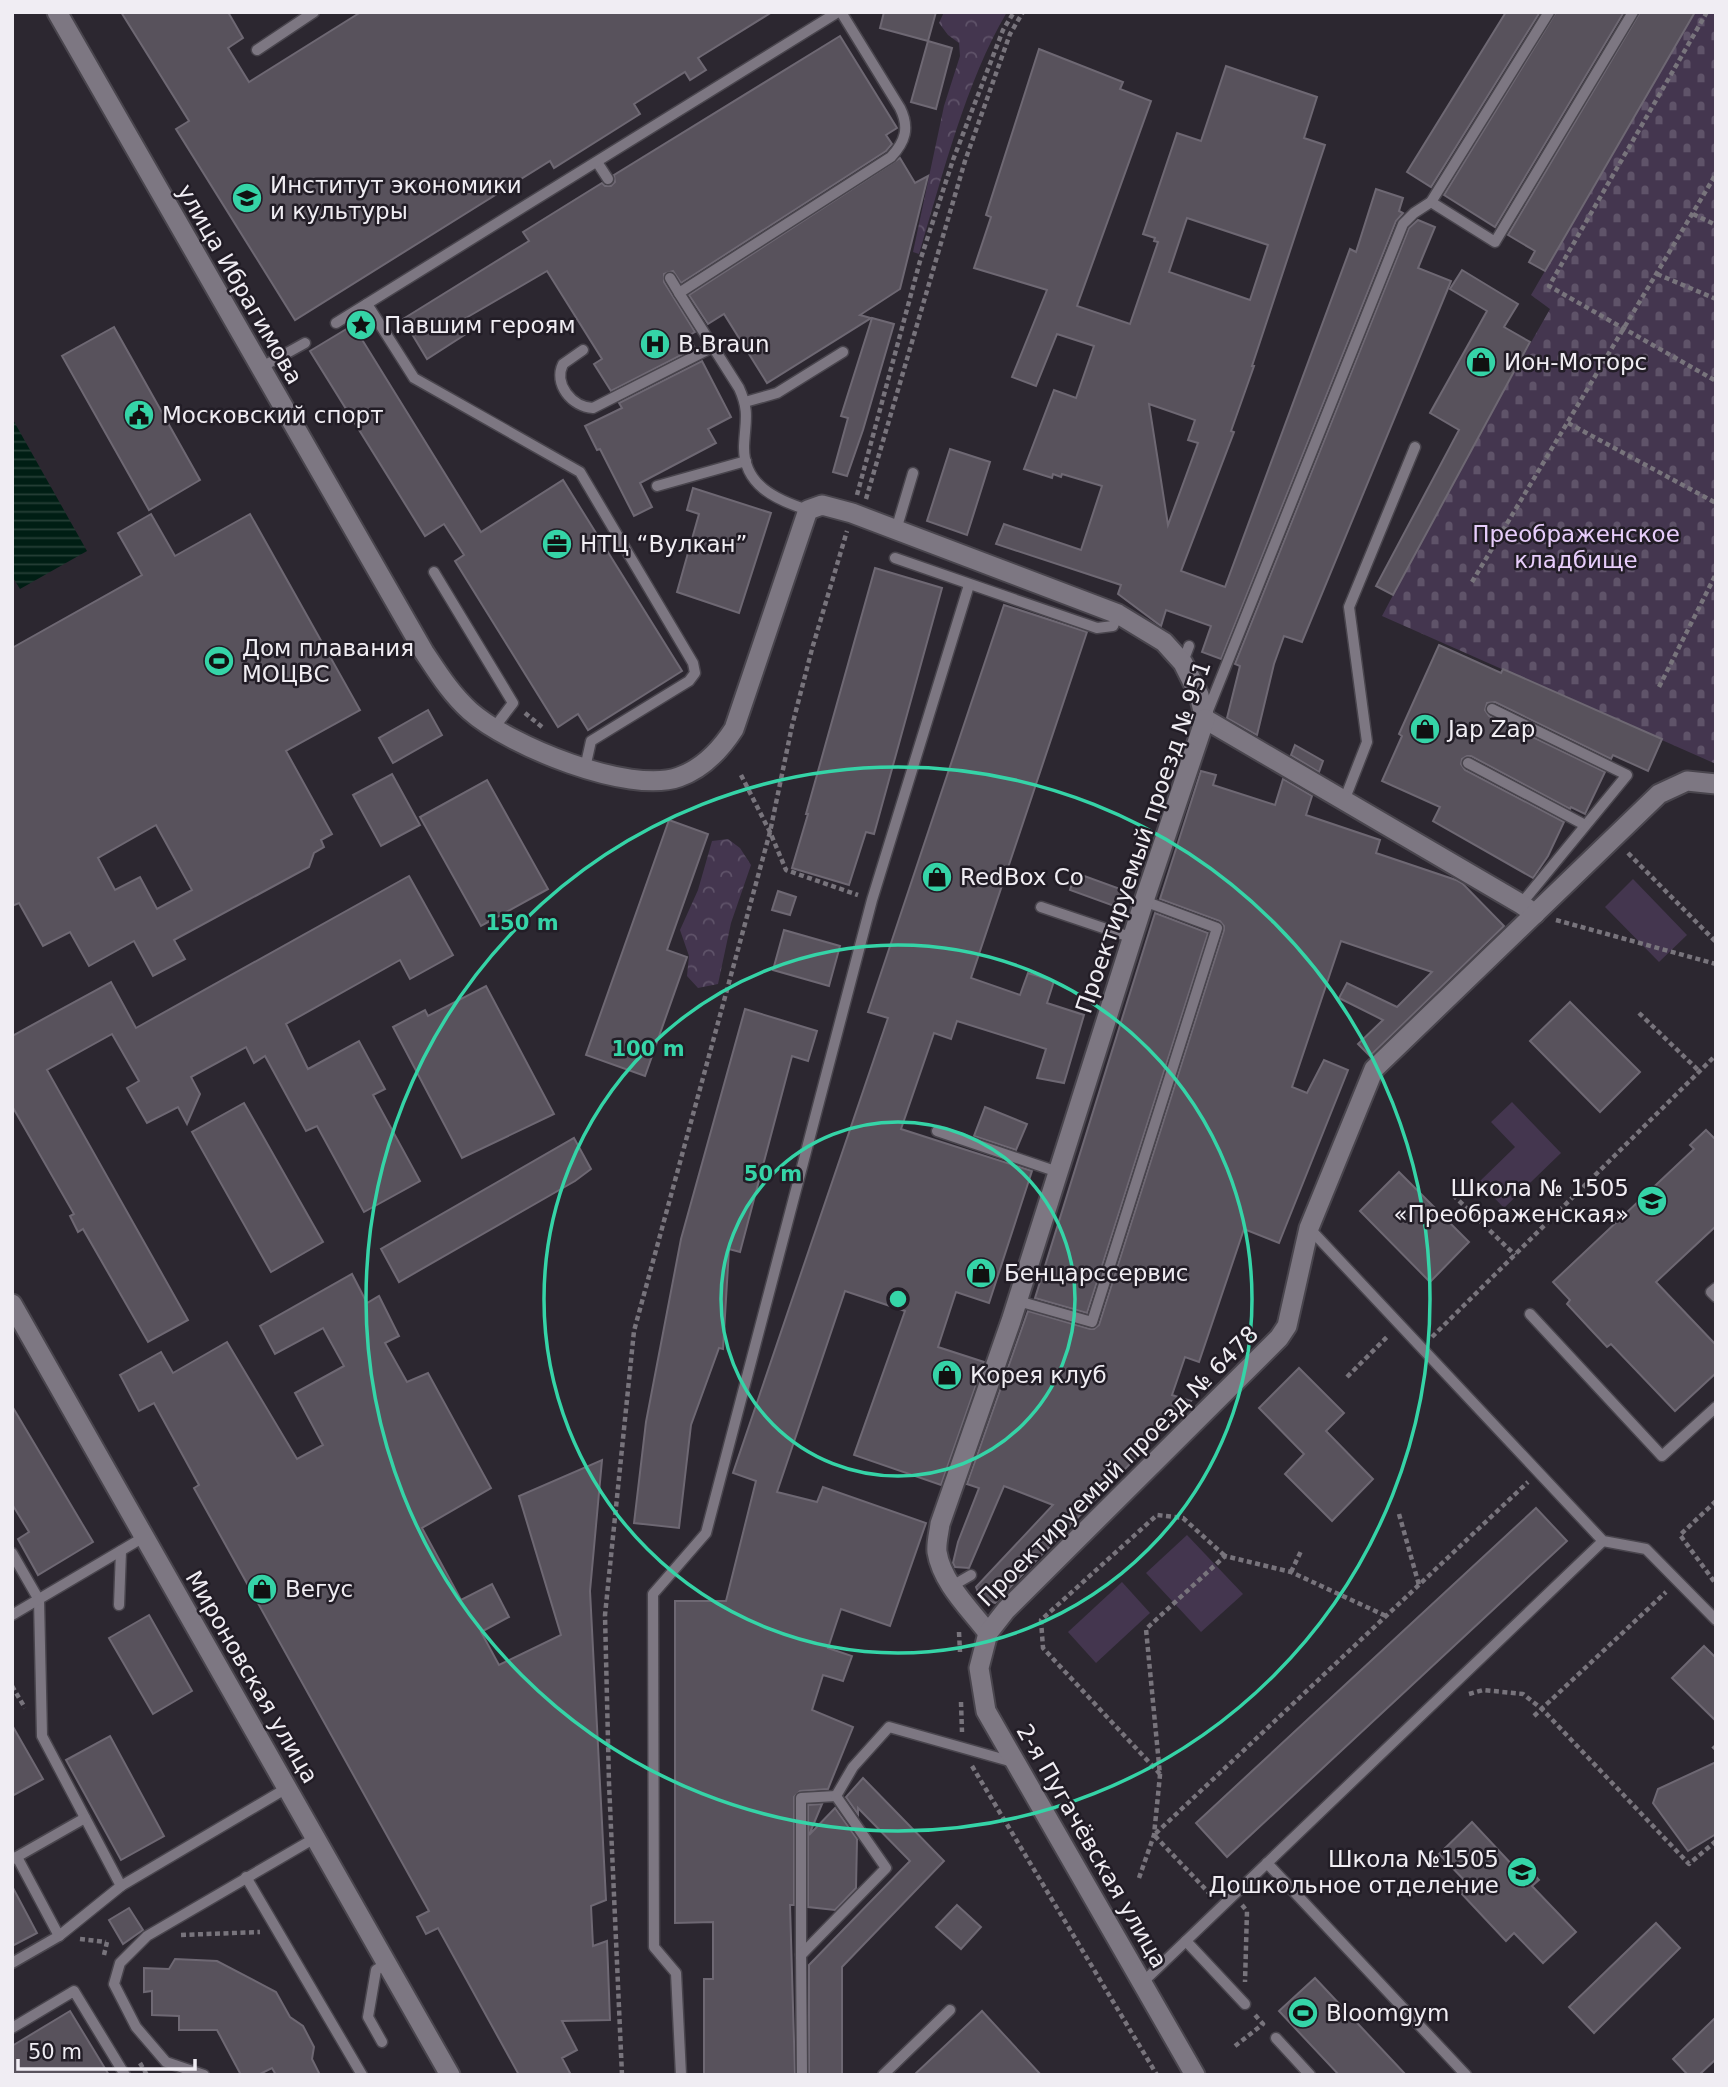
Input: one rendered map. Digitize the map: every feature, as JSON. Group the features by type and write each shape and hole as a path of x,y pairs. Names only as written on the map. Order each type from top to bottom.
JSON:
{"street":[{"name":"улица Ибрагимова","path":"57,12 424,652 446,686 493,728 544,754 585,768 637,780 665,781 692,772 727,740 740,717 808,510"},
{"path":"808,510 822,505 857,515 1118,614 1186,654 1205,719 1528,909"},
{"name":"Проектируемый проезд № 951","path":"988,1633 943,1570 937,1550 940,1524 1017,1323 1018,1301 1058,1172 1205,719"},
{"name":"Проектируемый проезд № 6478","path":"988,1633 1006,1610 1279,1338 1287,1326 1310,1228 1374,1069 1528,909 1613,838 1660,794 1687,781 1716,784"},
{"name":"Мироновская улица","path":"12,1304 19,1333 145,1537 450,2075"},
{"name":"2-я Пугачёвская улица","path":"988,1633 979,1668 986,1711 1195,2075"}],"lane":[{"path":"257,50 314,12"},
{"path":"336,323 839,12 905,118 904,140 891,157 679,293"},
{"name":"Проектируемый проезд № 951","path":"1205,719 1403,224 1431,202 1549,12"},
{"path":"1431,202 1496,242 1633,12"},
{"path":"597,162 608,180"},
{"path":"670,278 746,402 748,417 744,447 750,474 769,494 808,510"},
{"path":"368,304 414,378 580,472 693,663 695,673 689,681 591,741 585,768"},
{"path":"260,369 305,343"},
{"path":"583,350 563,363 559,377 568,396 575,403 583,408 593,408 713,347"},
{"path":"746,402 777,393 844,352"},
{"path":"1344,801 1367,742 1349,607 1415,447"},
{"path":"657,486 746,461"},
{"path":"896,530 913,473"},
{"path":"894,558 1097,628 1113,626 1118,614"},
{"path":"434,572 513,703 493,728"},
{"path":"681,2075 676,1973 654,1947 653,1594 706,1533 872,900 969,585"},
{"path":"1492,709 1627,775 1586,825 1528,909"},
{"path":"1468,763 1586,825"},
{"path":"1018,1301 1092,1322 1217,928 1144,901"},
{"path":"1041,907 1133,938"},
{"path":"937,1131 1058,1172"},
{"path":"1310,1228 1604,1541 1646,1549 1716,1620"},
{"path":"1716,1288 1711,1292 1716,1297"},
{"path":"1530,1314 1662,1456 1716,1407"},
{"path":"12,1615 145,1537"},
{"path":"1142,1983 1604,1541"},
{"path":"119,1605 121,1551"},
{"path":"12,1553 39,1600 42,1736 121,1886"},
{"path":"952,1586 971,1575"},
{"path":"836,1796 853,1767 889,1727 1015,1763"},
{"path":"12,1963 58,1937 121,1886 287,1788"},
{"path":"801,1955 886,1868 836,1796"},
{"path":"802,2075 802,1798 836,1796"},
{"path":"58,1937 15,1858 86,1818"},
{"path":"204,2075 166,2062 136,2027 114,1984 120,1963 147,1936 315,1838"},
{"path":"1267,1863 1466,2075"},
{"path":"246,1877 362,2075"},
{"path":"1186,1941 1245,2004"},
{"path":"382,2042 368,2017 376,1970 387,1963"},
{"path":"12,2028 74,1991 125,2075"},
{"path":"883,2075 950,2010"},
{"path":"1276,2038 1310,2075"}],"path":[{"path":"857,515 920,261 953,160 1003,30 1014,12"},
{"path":"622,2075 609,1783 605,1615 634,1331 770,832 792,726 812,649 857,515 965,161 1010,34 1023,12"},
{"path":"1707,12 1549,286 1716,381"},
{"path":"1472,582 1716,174"},
{"path":"1693,214 1716,225"},
{"path":"1657,274 1716,299"},
{"path":"1568,424 1716,503"},
{"path":"1659,687 1716,575"},
{"path":"513,703 549,733"},
{"path":"741,775 786,870 872,900"},
{"path":"1613,838 1716,942"},
{"path":"1528,909 1716,964"},
{"path":"1639,1013 1699,1071"},
{"path":"1421,1348 1716,1055"},
{"path":"1453,1195 1515,1255"},
{"path":"1347,1377 1399,1325"},
{"path":"1154,1835 1539,1472"},
{"path":"1716,1501 1679,1535 1716,1584"},
{"path":"1399,1514 1419,1585"},
{"path":"1160,1774 1043,1648 1041,1620 1157,1515 1183,1518 1225,1556 1291,1572 1386,1616"},
{"path":"1291,1572 1302,1549"},
{"path":"1139,1878 1154,1835 1160,1774 1146,1629 1225,1556"},
{"path":"1534,1716 1678,1581"},
{"path":"1434,1703 1483,1690 1523,1694 1542,1709 1689,1864 1716,1841"},
{"path":"1154,1835 1221,1907"},
{"path":"1236,2046 1263,2024 1245,2004 1247,1911"},
{"path":"147,1936 278,1932"},
{"path":"58,1937 107,1942 120,1963"}],"green space":[{"path":"944,12 1007,12 992,39 967,99 919,254 913,252 944,106 960,56 959,43 948,35 939,23"},
{"name":"Преображенское кладбище","path":"1695,12 1716,12 1716,764 1382,616 1462,464 1550,309 1531,295"},
{"path":"728,839 740,848 751,865 731,923 718,984 698,988 687,976 689,956 680,930 698,890 712,841"},
{"path":"1633,879 1687,935 1659,962 1605,907"},
{"path":"1512,1102 1561,1153 1504,1208 1479,1182 1515,1147 1491,1122"},
{"path":"1187,1535 1243,1594 1201,1632 1146,1573"},
{"path":"1122,1582 1150,1613 1096,1663 1068,1632"}],"shaded area":[{"path":"12,418 87,551 20,589 12,576"}],"building":[{"path":"121,12 228,12 243,38 228,48 249,82 361,12 772,12 698,58 706,70 690,80 685,72 634,104 640,114 554,168 550,161 295,320 176,129 189,121"},
{"path":"884,12 936,12 928,41 880,28"},
{"path":"1506,12 1540,12 1431,187 1407,172"},
{"path":"1556,12 1624,12 1495,227 1444,195"},
{"path":"1640,12 1695,12 1545,271 1529,262 1535,251 1508,235"},
{"path":"840,36 897,128 886,135 892,144 886,151 681,283 673,271 664,274 664,282 695,332 688,336 695,348 611,391 594,364 602,359 547,271 459,322 466,334 427,359 403,319 529,241 523,232 602,183 611,186 615,182 614,175"},
{"path":"928,41 952,48 936,109 911,102"},
{"path":"1039,49 1123,82 1120,89 1151,101 1077,306 1130,324 1158,242 1154,241 1155,238 1143,234 1177,133 1201,141 1226,66 1317,97 1304,138 1325,145 1231,431 1234,432 1181,571 1225,587 1350,249 1356,252 1376,189 1403,198 1399,211 1403,213 1396,221 1221,659 1202,652 1211,626 1166,610 1161,626 1118,594 1121,585 996,544 1004,524 1081,550 1102,486 1062,474 1061,477 1053,474 1052,478 1024,469 1054,390 1076,398 1094,346 1057,334 1036,386 1012,377 1047,290 974,268 991,217 986,215","holes":["1187,218 1268,245 1250,300 1169,272","1149,404 1195,420 1188,440 1198,443 1168,525"]},
{"path":"900,158 915,183 928,176 900,289 860,315 871,318 767,383 724,314 708,324 689,295"},
{"path":"1418,220 1435,227 1418,268 1451,281 1302,642 1284,636 1274,664 1257,735 1227,718 1240,666 1235,664 1409,228"},
{"path":"1462,270 1518,304 1504,327 1530,342 1393,595 1376,586 1459,430 1430,413 1487,311 1450,289"},
{"path":"872,318 894,324 847,476 833,472 848,418 841,416"},
{"path":"353,325 481,532 563,480 682,671 588,730 578,714 558,727 455,561 464,555 444,524 425,536 310,351"},
{"path":"114,327 200,480 149,510 62,356"},
{"path":"702,361 731,417 708,429 716,443 640,483 652,507 634,516 600,449 597,450 585,426 622,408 619,403"},
{"path":"950,449 990,462 967,535 927,521"},
{"path":"693,488 771,513 739,613 677,592 699,514 687,510"},
{"path":"151,514 175,556 250,514 360,710 286,751 332,834 321,840 324,847 314,853 309,867 174,940 185,959 153,976 134,941 89,966 70,932 43,946 19,903 12,906 12,648 142,575 118,533","holes":["156,825 192,890 157,909 140,877 115,890 98,858"]},
{"path":"875,568 942,588 874,834 866,832 849,885 792,868"},
{"path":"1004,605 1087,632 971,978 1020,995 1028,973 1054,981 1047,1003 1084,1015 1064,1083 1037,1078 1046,1049 957,1021 951,1039 934,1033 901,1129 1032,1171 989,1303 956,1292 938,1347 984,1362 941,1485 854,1455 905,1311 845,1291 777,1492 817,1502 823,1487 926,1523 890,1626 841,1609 828,1648 852,1656 843,1681 823,1675 812,1710 853,1727 828,1789 800,1791 794,1797 794,1905 790,1905 795,2075 704,2075 704,1979 713,1979 713,1922 675,1923 675,1601 726,1601 756,1481 733,1473 888,1018 868,1012"},
{"path":"1439,645 1501,673 1503,669 1662,739 1648,771 1613,755 1611,759 1495,702 1487,703 1485,710 1489,716 1605,772 1585,814 1571,807 1570,809 1471,756 1462,759 1461,764 1465,770 1564,822 1548,856 1533,878 1433,821 1440,807 1382,781 1402,736 1399,734"},
{"path":"428,710 442,735 393,763 379,738"},
{"path":"1295,745 1323,761 1319,772 1291,755"},
{"path":"1201,771 1216,775 1213,785 1275,805 1283,779 1312,796 1306,815 1380,840 1376,853 1456,880 1504,926 1370,1056 1358,1044 1383,1020 1339,998 1347,983 1397,1007 1432,972 1341,941 1292,1087 1307,1093 1324,1060 1348,1070 1279,1243 1244,1229 1199,1362 1185,1357 1172,1395 1191,1401 995,1603 980,1597 976,1587 1053,1505 1004,1486 969,1568 955,1567 953,1563 958,1542 979,1488 967,1484 1028,1311 1090,1329 1099,1325 1224,930 1220,921 1160,899"},
{"path":"392,774 420,825 381,846 353,795"},
{"path":"487,780 548,889 481,926 420,817"},
{"path":"669,820 708,834 667,950 687,957 645,1076 586,1055"},
{"path":"1076,873 1123,890 1117,907 1070,890"},
{"path":"409,876 453,955 410,979 400,960 286,1024 308,1069 359,1041 385,1089 373,1095 420,1181 364,1212 317,1126 306,1131 265,1056 254,1063 246,1047 191,1077 200,1094 187,1124 178,1107 147,1123 127,1088 139,1081 112,1034 47,1070 188,1320 148,1342 83,1229 78,1232 70,1216 74,1214 12,1106 12,1036 111,982 136,1028"},
{"path":"778,891 796,897 790,915 772,910"},
{"path":"1155,913 1208,933 1087,1313 1035,1298"},
{"path":"784,930 840,946 829,986 773,970"},
{"path":"486,986 554,1114 462,1158 393,1027 425,1010 428,1016"},
{"path":"1570,1002 1640,1072 1600,1112 1530,1041"},
{"path":"745,1009 817,1031 808,1061 792,1056 740,1252 729,1249 723,1349 719,1348 691,1425 679,1528 634,1523 646,1422 681,1239"},
{"path":"244,1103 323,1242 271,1272 192,1132"},
{"path":"985,1107 1027,1124 1016,1150 974,1136"},
{"path":"1706,1130 1716,1140 1716,1226 1656,1282 1716,1345 1716,1373 1675,1411 1611,1344 1607,1347 1567,1304 1570,1300 1553,1282 1694,1149 1690,1145"},
{"path":"574,1138 591,1169 575,1181 399,1282 381,1249"},
{"path":"1399,1172 1469,1242 1430,1282 1360,1211"},
{"path":"352,1274 367,1303 379,1296 399,1336 385,1343 407,1382 428,1373 491,1488 422,1528 461,1600 492,1584 509,1617 481,1632 499,1665 561,1635 519,1496 602,1460 590,1591 606,1900 591,1906 593,1946 607,1941 610,2020 562,2021 577,2050 562,2058 571,2075 519,2075 438,1928 426,1934 417,1917 429,1911 194,1488 199,1485 154,1403 139,1411 120,1375 161,1352 173,1373 227,1342 297,1459 323,1445 295,1393 344,1366 323,1328 275,1354 260,1326"},
{"path":"1299,1368 1344,1413 1326,1431 1373,1479 1332,1521 1285,1474 1304,1454 1259,1408"},
{"path":"12,1406 93,1542 38,1575 18,1539 29,1532 12,1504"},
{"path":"1536,1508 1567,1541 1227,1857 1196,1823"},
{"path":"149,1615 192,1691 153,1714 109,1638"},
{"path":"1704,1646 1716,1658 1716,1721 1672,1678"},
{"path":"12,1725 43,1779 12,1796"},
{"path":"110,1736 164,1836 121,1860 66,1760"},
{"path":"1716,1762 1716,1834 1688,1851 1653,1803 1658,1789"},
{"path":"863,1778 944,1861 842,1967 842,2075 809,2075 809,1965 910,1861 858,1808 858,1814 846,1797"},
{"path":"822,1804 809,1835 835,1808 857,1839 856,1888 835,1910 808,1907 808,1805"},
{"path":"1472,1822 1517,1870 1524,1864 1539,1880 1532,1886 1576,1932 1543,1963 1514,1933 1506,1941 1460,1892 1468,1884 1439,1854"},
{"path":"12,1886 37,1933 12,1946"},
{"path":"957,1905 981,1927 961,1949 936,1927"},
{"path":"129,1908 143,1930 123,1944 109,1920"},
{"path":"1656,1923 1680,1948 1594,2033 1569,2007"},
{"path":"175,1959 217,1961 276,1992 290,2017 303,2026 314,2047 312,2059 320,2075 276,2075 272,2068 258,2075 241,2075 217,2030 179,2030 179,2016 152,2015 152,1991 144,1992 144,1968 169,1969"},
{"path":"1315,1978 1406,2075 1339,2075 1279,2011"},
{"path":"70,2011 109,2075 12,2075 12,2046"},
{"path":"982,2011 1041,2075 914,2075"},
{"path":"1716,2017 1716,2059 1699,2075 1688,2075 1673,2059"}],"place":[{"name":"Институт экономики и культуры","path":"247,198"},
{"name":"Павшим героям","path":"361,325"},
{"name":"B.Braun","path":"655,344"},
{"name":"Ион-Моторс","path":"1481,362"},
{"name":"Московский спорт","path":"139,415"},
{"name":"НТЦ “Вулкан”","path":"557,544"},
{"name":"Дом плавания МОЦВС","path":"219,661"},
{"name":"Jap Zap","path":"1425,729"},
{"name":"RedBox Co","path":"937,877"},
{"name":"Школа № 1505 «Преображенская»","path":"1652,1201"},
{"name":"Бенцарссервис","path":"981,1273"},
{"name":"Корея клуб","path":"947,1375"},
{"name":"Вегус","path":"262,1589"},
{"name":"Школа №1505 Дошкольное отделение","path":"1522,1872"},
{"name":"Bloomgym","path":"1303,2013"}]}
